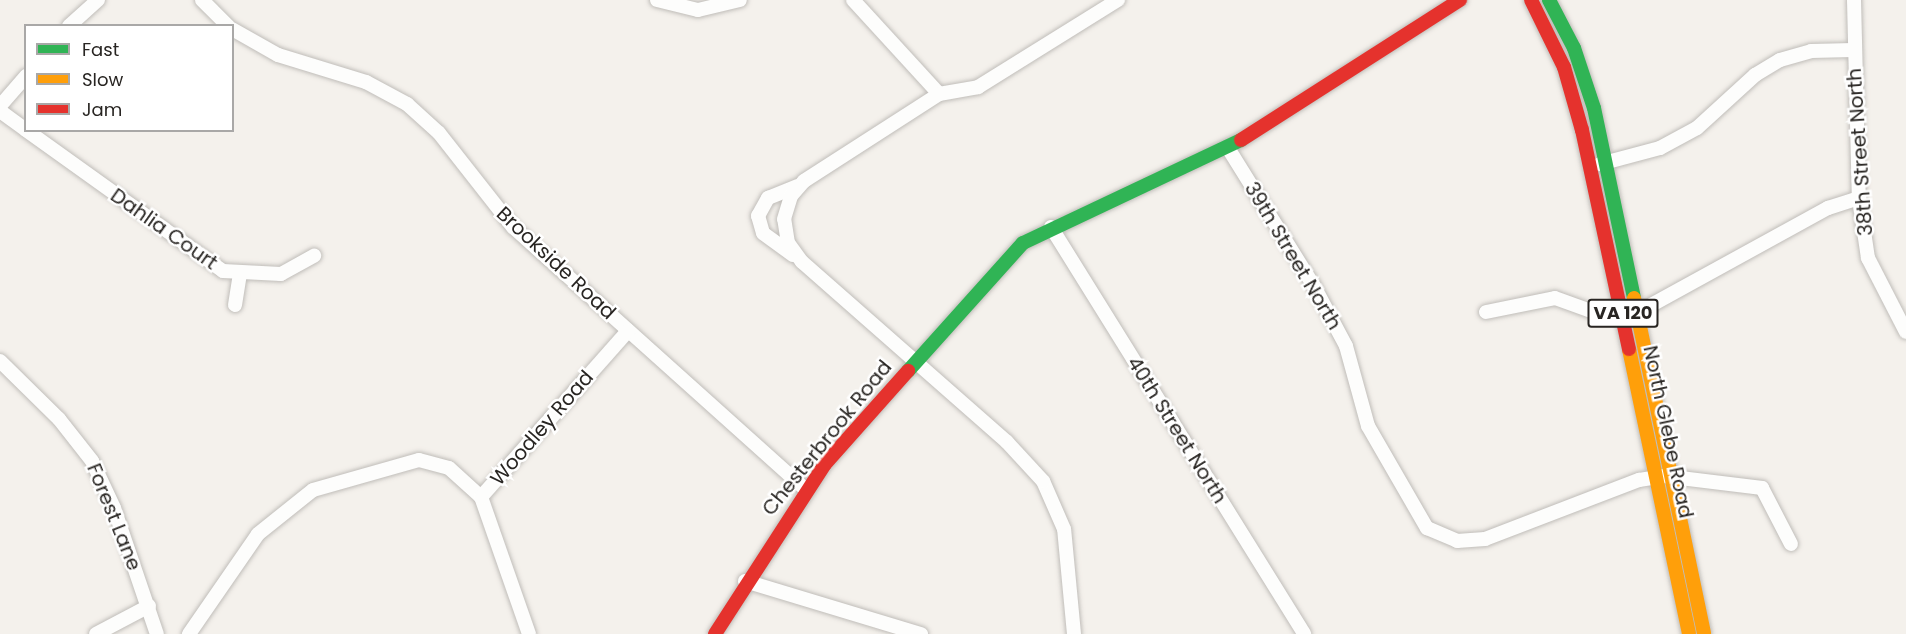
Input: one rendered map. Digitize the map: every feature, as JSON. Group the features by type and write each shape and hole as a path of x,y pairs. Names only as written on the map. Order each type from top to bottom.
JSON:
{"main road":[{"name":"Chesterbrook Road","path":"715,634 745,581 806,490 994,270 1051,227 1228,148 1460,0"},
{"name":"North Glebe Road","path":"1531,0 1564,67 1590,166 1659,476 1689,634"},
{"name":"North Glebe Road","path":"1549,0 1582,69 1606,163 1675,477 1704,634"}],"street":[{"path":"71,24 98,0"},
{"path":"202,0 226,24"},
{"path":"657,0 698,10 740,0"},
{"path":"853,0 939,94"},
{"path":"1074,634 1064,529 1043,481 916,359 802,262 764,233 758,216 768,198 798,186 939,94 978,87 1118,0"},
{"name":"38th Street North","path":"1854,0 1853,50 1859,198 1868,258 1906,332"},
{"name":"Brookside Road","path":"234,30 278,55 366,82 407,104 439,133 513,226 806,490"},
{"path":"1590,166 1660,148 1697,128 1755,75 1780,60 1811,51 1853,50"},
{"path":"0,106 24,78"},
{"name":"Dahlia Court","path":"0,111 24,129"},
{"name":"Dahlia Court","path":"29,132 209,264 240,275 281,274 314,256"},
{"name":"39th Street North","path":"1228,148 1314,285 1346,346 1368,426 1427,528 1457,540 1485,539 1659,476"},
{"path":"798,186 784,219 788,243 802,262"},
{"path":"1486,312 1555,298 1602,315 1638,310 1828,208 1859,198"},
{"name":"40th Street North","path":"1051,227 1304,634"},
{"path":"235,305 240,275"},
{"name":"Woodley Road","path":"529,634 481,497 628,331"},
{"name":"Forest Lane","path":"0,361 59,419 92,461 157,634"},
{"path":"189,634 258,534 314,490 419,460 449,468 481,497"},
{"path":"1659,476 1762,488 1791,544"},
{"path":"745,581 921,634"},
{"path":"96,634 148,606"}],"traffic: fast":[{"path":"1549,0 1574,48 1594,108 1634,298"},
{"path":"908,371 1023,243 1241,140"}],"traffic: slow":[{"path":"1634,298 1704,634"},
{"path":"1629,349 1689,634"}],"traffic: jam":[{"path":"1241,140 1460,0"},
{"path":"1531,0 1564,67 1582,130 1629,349"},
{"path":"715,634 825,464 908,371"}]}
